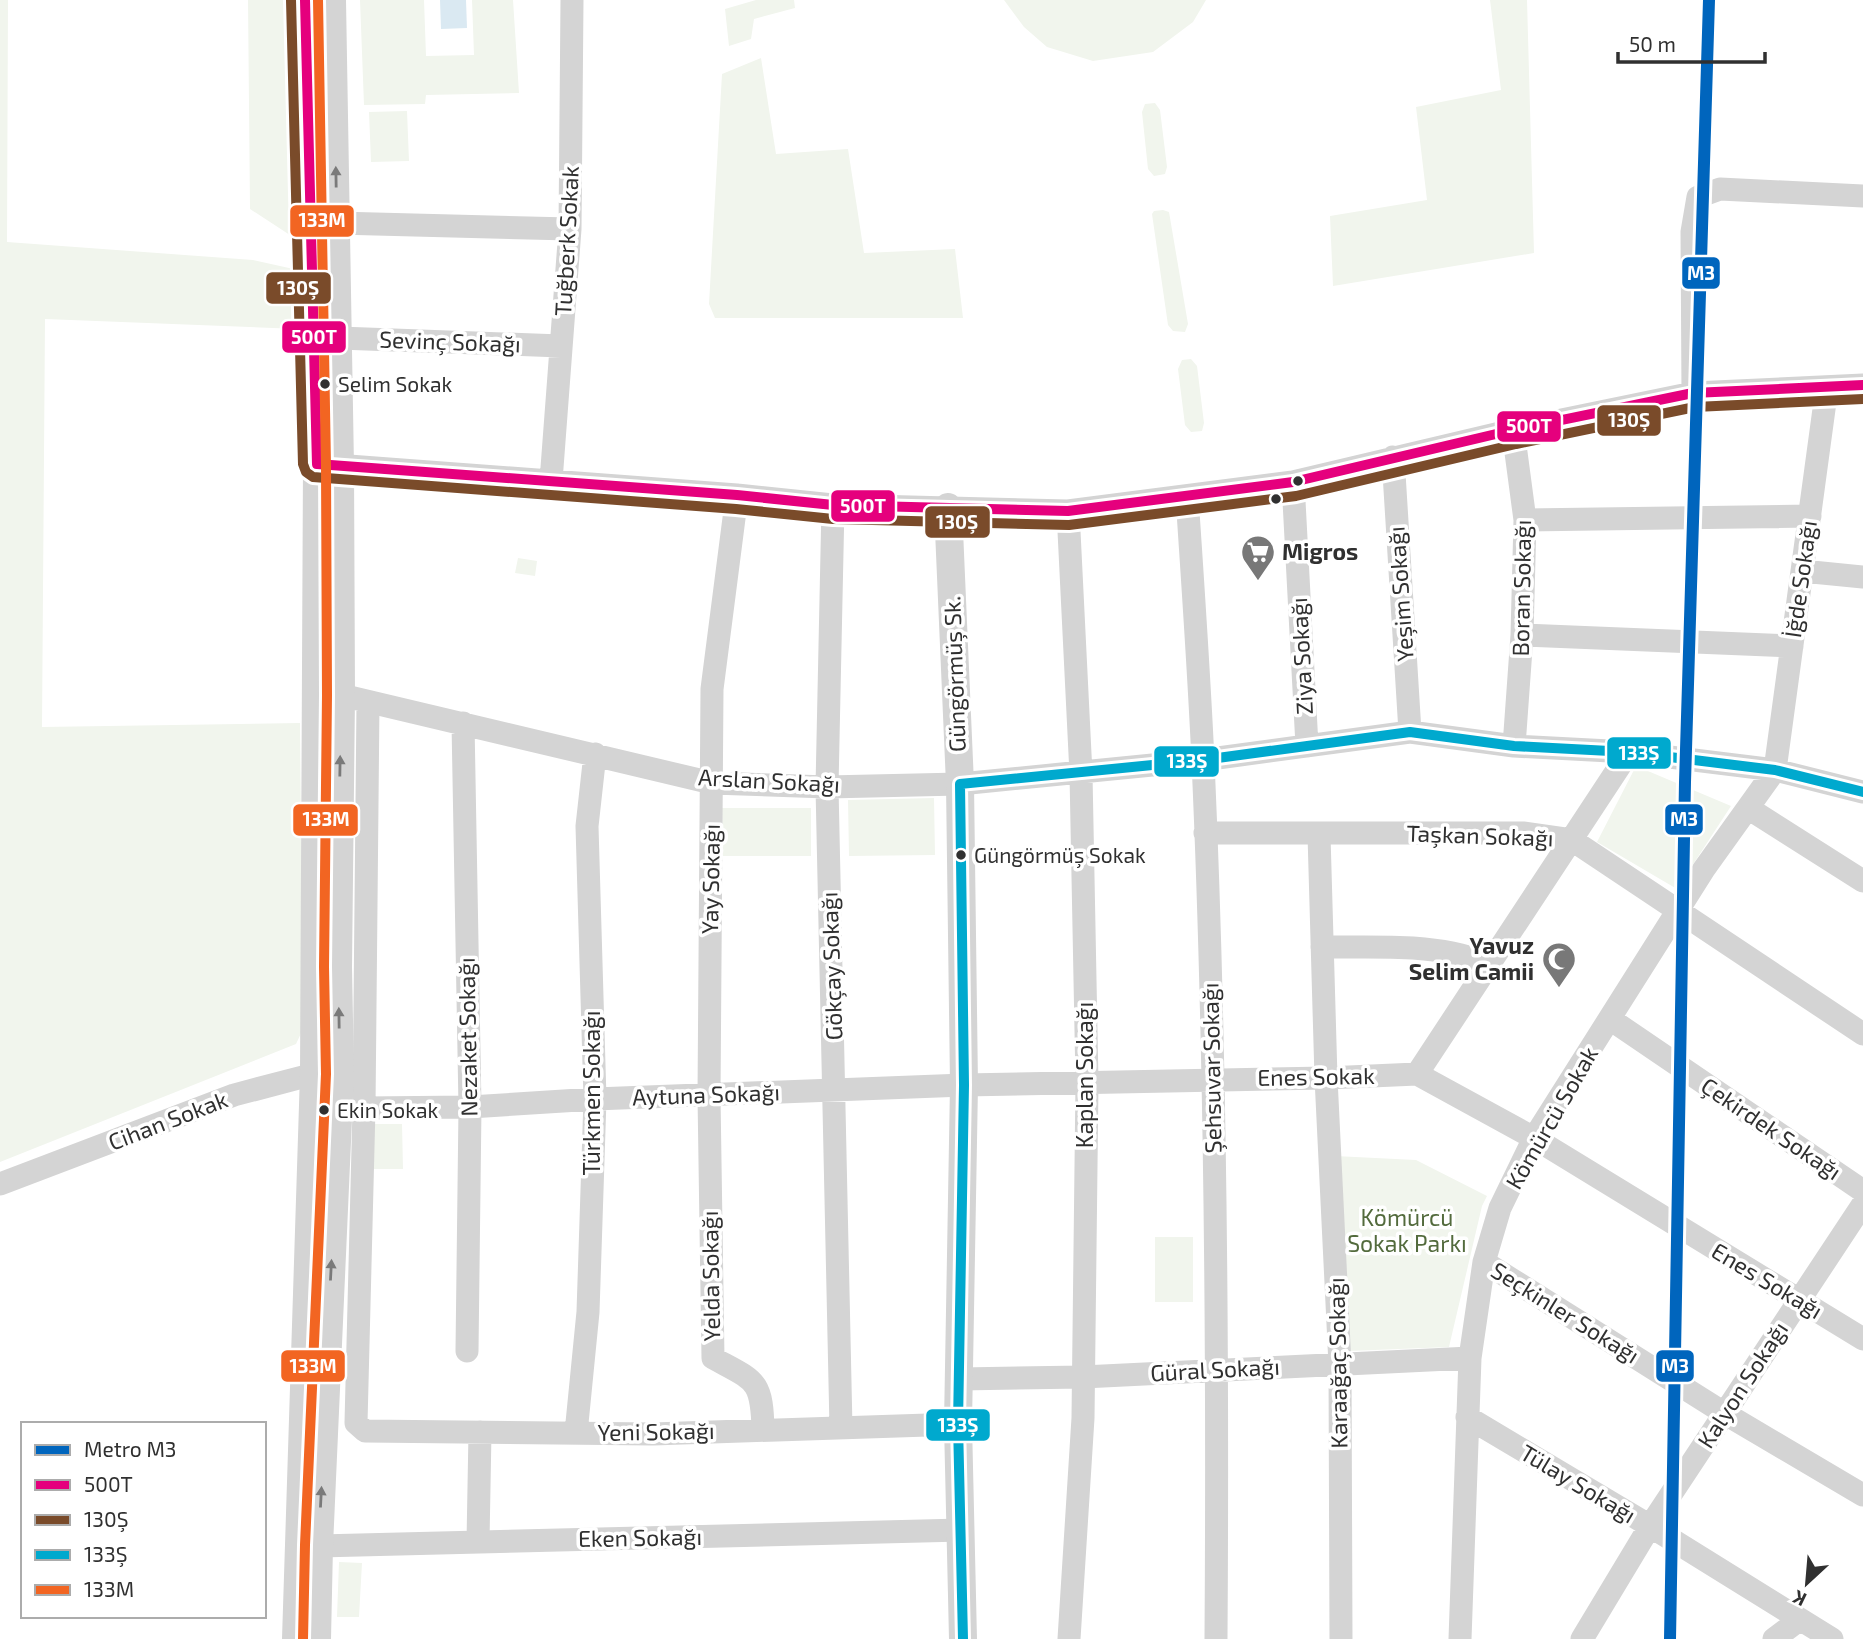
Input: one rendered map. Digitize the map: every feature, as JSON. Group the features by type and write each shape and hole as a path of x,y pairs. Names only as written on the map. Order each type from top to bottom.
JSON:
{"street":[{"path":"296,1639 327,1074 338,967 341,695 305,0"},
{"path":"317,1639 327,1074 328,465 339,338 332,0"},
{"name":"Tuğberk Sokak","path":"551,481 570,229 572,0"},
{"path":"1693,393 1692,232 1698,197 1720,189 1863,196"},
{"path":"337,223 570,229"},
{"name":"Sevinç Sokağı","path":"339,338 561,346"},
{"path":"328,465 737,495 833,505 1068,511 1293,482 1513,430 1693,393 1863,385"},
{"name":"İğde Sokağı","path":"1775,771 1828,387"},
{"name":"Boran Sokağı","path":"1513,430 1525,520 1522,635 1514,746"},
{"name":"Yeşim Sokağı","path":"1392,457 1410,732"},
{"name":"Ziya Sokağı","path":"1293,482 1307,746"},
{"name":"Yay Sokağı","path":"709,1096 712,689 737,495"},
{"name":"Şehsuvar Sokağı","path":"1187,497 1203,760 1212,1079 1218,1368 1216,1639"},
{"name":"Gökçay Sokağı","path":"833,505 827,787 841,1428"},
{"name":"Güngörmüş Sk.","path":"948,508 960,785 964,1085 958,1424 964,1639"},
{"name":"Kaplan Sokağı","path":"1068,511 1081,774 1087,1082 1083,1418 1069,1639"},
{"path":"1525,520 1810,516"},
{"path":"1802,571 1863,578"},
{"path":"1522,635 1792,646"},
{"name":"Arslan Sokağı","path":"341,695 712,783 827,787 960,785 1203,760 1410,732 1514,746 1629,752 1775,771 1863,792"},
{"path":"364,1108 368,702"},
{"name":"Nezaket Sokağı","path":"463,723 470,1107 467,1351"},
{"path":"1417,1074 1629,752"},
{"name":"Türkmen Sokağı","path":"576,1433 588,1312 595,1099 587,826 596,754"},
{"name":"Kömürcü Sokak","path":"1460,1639 1470,1358 1483,1262 1500,1208 1534,1138 1704,869 1775,771"},
{"path":"1748,808 1863,881"},
{"name":"Taşkan Sokağı","path":"1205,833 1523,833 1572,840 1863,1034"},
{"name":"Karaağaç Sokağı","path":"1319,835 1326,1078 1340,1365 1341,1639"},
{"path":"1322,947 1446,951 1473,957 1489,965"},
{"name":"Çekirdek Sokağı","path":"1610,1019 1863,1191"},
{"name":"Cihan Sokak","path":"0,1184 234,1095 327,1074"},
{"name":"Enes Sokak","path":"964,1085 1417,1074"},
{"name":"Enes Sokağı","path":"1417,1074 1534,1138 1863,1339"},
{"name":"Aytuna Sokağı","path":"364,1108 470,1107 595,1099 964,1085"},
{"name":"Yelda Sokağı","path":"709,1096 713,1358 752,1379 763,1401 763,1430"},
{"name":"Yeni Sokağı","path":"364,1108 356,1423 365,1431 653,1434 958,1424"},
{"name":"Kalyon Sokağı","path":"1581,1639 1650,1526 1863,1204"},
{"name":"Seçkinler Sokağı","path":"1483,1262 1724,1413 1863,1495"},
{"name":"Güral Sokağı","path":"960,1379 1083,1377 1218,1368 1470,1358"},
{"name":"Tülay Sokağı","path":"1467,1418 1650,1526 1832,1639"},
{"path":"478,1542 480,1432"},
{"name":"Eken Sokağı","path":"319,1546 962,1530"},
{"path":"1774,1639 1799,1620"}],"green space":[{"path":"0,0 8,0 7,242 253,260 298,270 299,329 45,319 42,727 300,723 303,1029 296,1044 0,1162"},
{"path":"248,0 290,0 299,241 250,209"},
{"path":"360,0 424,0 426,56 474,55 472,0 513,0 519,93 426,95 425,104 364,105"},
{"path":"756,0 794,0 795,8 754,19 751,39 729,46 725,9"},
{"path":"1004,0 1206,0 1193,22 1153,52 1093,61 1047,47 1024,27"},
{"path":"1490,0 1527,0 1534,253 1333,286 1330,216 1427,200 1416,107 1501,90"},
{"path":"761,58 776,154 848,149 864,253 955,249 963,318 715,318 709,304 722,74"},
{"path":"1155,103 1160,110 1167,167 1165,174 1154,176 1148,169 1142,112 1145,104"},
{"path":"407,111 409,161 371,162 369,112"},
{"path":"1154,211 1169,212 1188,324 1185,332 1173,331 1168,325 1152,214"},
{"path":"1191,359 1197,366 1204,423 1202,431 1191,432 1185,425 1178,369 1182,360"},
{"path":"518,558 537,561 535,576 515,573"},
{"path":"1636,766 1731,806 1677,889 1597,842"},
{"path":"934,798 935,855 849,856 848,800"},
{"path":"722,808 811,808 811,856 723,856"},
{"path":"373,1124 402,1124 403,1169 374,1169"},
{"name":"Kömürcü Sokak Parkı","path":"1335,1156 1416,1160 1487,1196 1482,1206 1449,1347 1349,1351"},
{"path":"1155,1237 1193,1237 1193,1302 1155,1302"},
{"path":"339,1562 362,1563 359,1617 337,1617"}],"shaded area":[{"path":"440,0 466,0 467,28 441,29"}],"metro line":[{"name":"M3","path":"1670,1639 1685,782 1709,0"}],"transit line":[{"name":"130Ş","path":"291,0 303,464 306,472 313,477 736,509 833,519 1069,525 1296,496 1516,444 1695,407 1863,399"},
{"name":"500T","path":"305,0 317,464 737,495 833,505 1068,511 1293,482 1513,430 1693,393 1863,385"},
{"name":"133M","path":"303,1639 326,1074 326,466 318,0"},
{"name":"133Ş","path":"960,784 1203,760 1410,732 1514,746 1629,752 1775,770 1863,792"},
{"name":"133Ş","path":"960,784 964,1085 958,1424 963,1639"}],"place":[{"name":"Selim Sokak","path":"325,384"},
{"name":"Migros","path":"1258,582"},
{"name":"Güngörmüş Sokak","path":"961,855"},
{"name":"Yavuz Selim Camii","path":"1559,989"},
{"name":"Ekin Sokak","path":"324,1110"}]}
